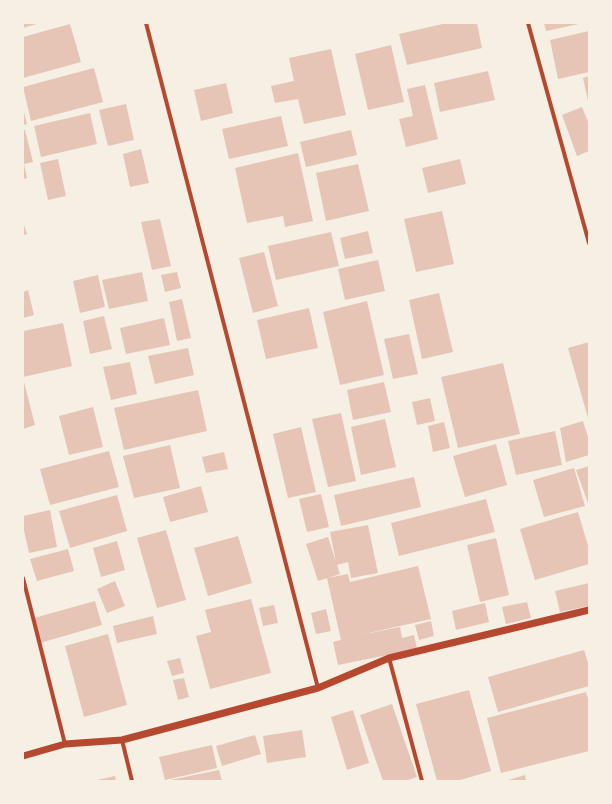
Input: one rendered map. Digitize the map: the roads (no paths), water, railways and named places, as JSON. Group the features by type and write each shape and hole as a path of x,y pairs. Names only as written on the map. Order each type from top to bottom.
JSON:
{"street":[{"path":"146,23 318,688"},
{"path":"528,23 589,243"},
{"path":"23,578 65,744"},
{"path":"23,756 65,744 122,740 318,688 389,658 589,610"},
{"path":"389,658 422,781"},
{"path":"122,740 132,781"}]}
